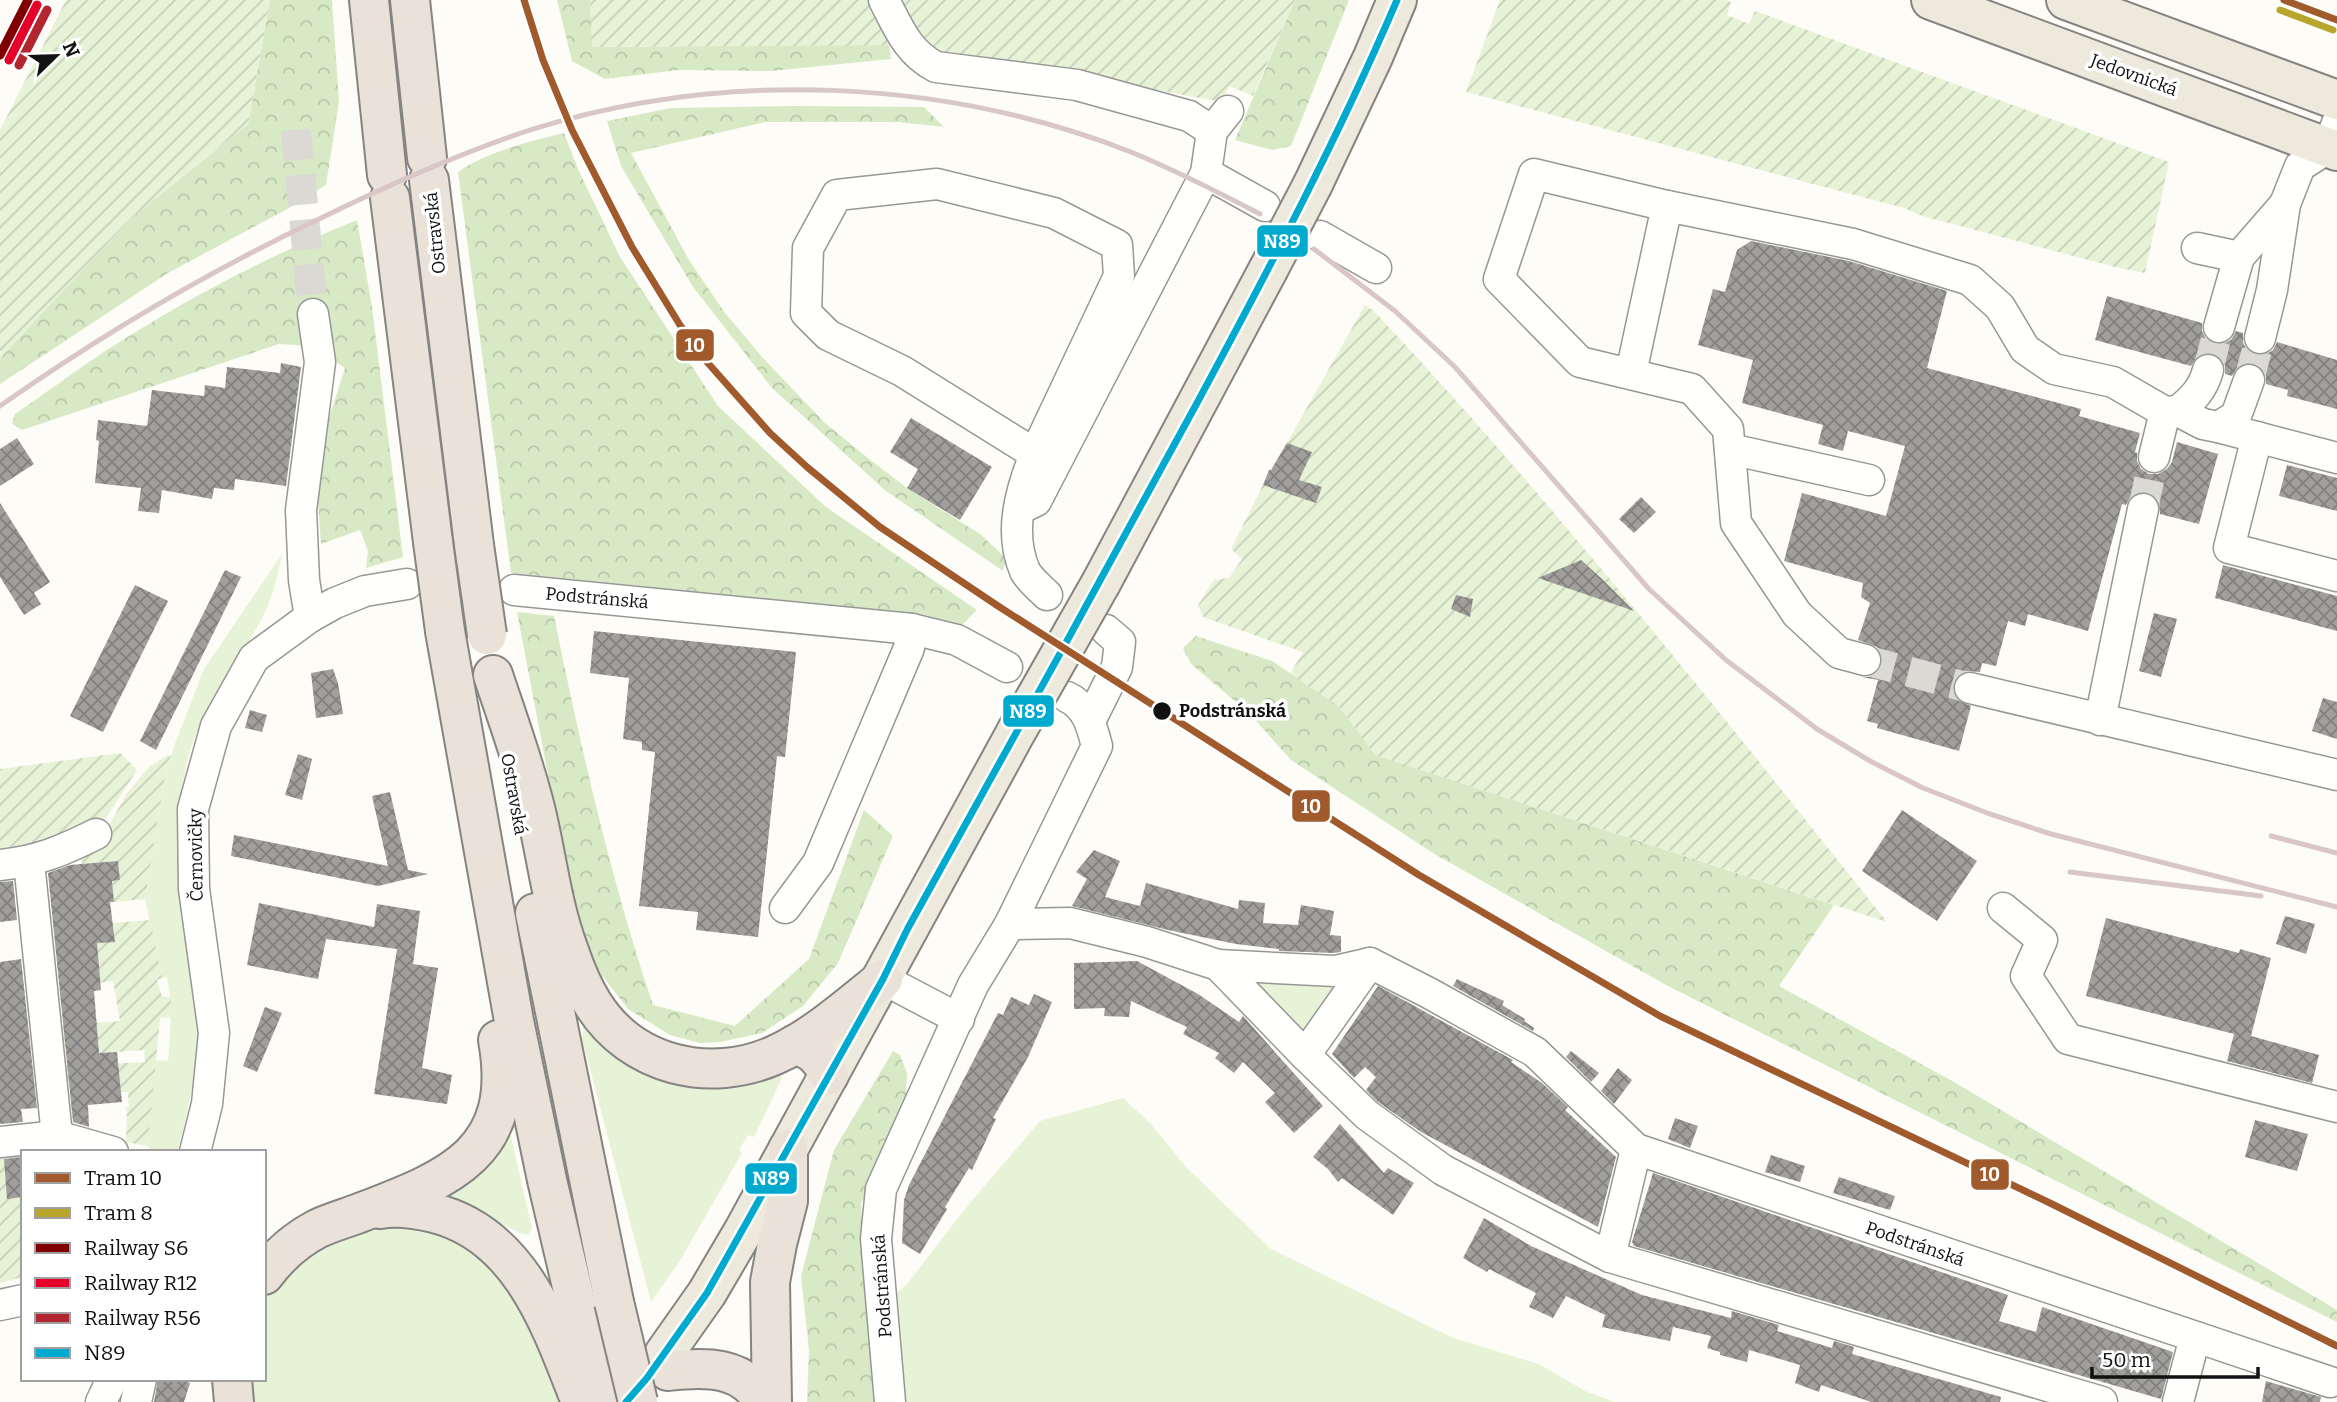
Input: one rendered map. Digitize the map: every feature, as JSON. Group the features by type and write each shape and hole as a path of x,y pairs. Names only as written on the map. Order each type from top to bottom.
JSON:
{"highway":[{"path":"369,0 389,186 445,631 489,885 547,1180 580,1402"},
{"name":"Ostravská","path":"410,0 428,169 487,635 545,967 614,1302 638,1402"},
{"path":"494,675 536,811 547,872 564,937 588,995 605,1020 631,1045 665,1061 699,1069 719,1070 747,1065 794,1045 829,1022 883,979"},
{"path":"266,1273 278,1259 318,1228 434,1183 463,1165 482,1145 494,1121 502,1074 493,1009 489,885"},
{"path":"794,1045 813,1052 829,1075"},
{"path":"772,1402 770,1282 788,1201 788,1149"},
{"path":"364,1211 386,1208 427,1211 473,1229 499,1249 574,1350 599,1402"},
{"path":"666,1363 725,1371 752,1386 763,1402"},
{"path":"232,1381 234,1402"}],"main road":[{"path":"666,1363 883,979 908,928 1101,583 1313,184 1374,57 1397,0"},
{"name":"Jedovnická","path":"1931,0 2334,140"},
{"path":"2066,0 2337,100"}],"street":[{"path":"884,0 907,45 922,60 936,67 1077,85 1189,116 1220,121 1206,173 1037,501 1017,509"},
{"path":"2260,338 2272,290 2285,204 2300,166 2334,140"},
{"path":"1206,173 1265,206"},
{"path":"1865,660 1839,653 1797,614 1735,523 1728,429 1692,389 1580,362 1499,279 1534,174 1667,206 1853,244 1970,280 2000,307 2025,349 2054,369 2113,382 2172,412 2203,424 2337,458"},
{"path":"1035,454 902,371 828,335 806,313 808,248 837,195 937,184 1054,213 1117,245 1119,276 1035,454 1017,509 1018,542 1025,572 1047,595"},
{"path":"2219,327 2239,257 2285,204"},
{"path":"1631,373 1667,206"},
{"path":"1320,236 1376,268"},
{"path":"2197,248 2239,257"},
{"path":"310,617 304,580 301,510 320,362 313,314"},
{"path":"2154,457 2172,412 2195,398 2208,370"},
{"path":"2218,427 2236,416 2249,380"},
{"path":"2257,437 2229,548 2337,576"},
{"path":"1730,449 1869,480"},
{"path":"2101,720 2143,509"},
{"name":"Černovičky","path":"196,1150 207,1104 214,1033 194,889 193,809 216,726 254,658 310,617 335,603 365,592 407,584"},
{"name":"Podstránská","path":"514,590 912,629 957,640 1007,667"},
{"path":"785,908 818,863 909,648 912,629"},
{"path":"1067,697 1075,701 1090,721 1117,667 1120,642 1106,630"},
{"path":"1970,688 2337,775"},
{"name":"Podstránská","path":"890,1402 876,1239 881,1189 973,985 1010,924 1097,746 1090,721"},
{"path":"57,1136 15,863 54,855 96,834"},
{"path":"2003,908 2042,940 2025,976 2068,1039 2337,1107"},
{"path":"1010,924 1070,923 1147,942 1218,965 1335,971 1370,963"},
{"path":"1305,1055 1370,963"},
{"name":"Podstránská","path":"1370,963 1535,1052 1636,1149 2330,1382"},
{"path":"1218,965 1367,1115 1443,1170 1609,1257 2102,1402"},
{"path":"883,979 958,1019"},
{"path":"0,1142 57,1136 106,1150"},
{"path":"1609,1257 1636,1149"},
{"path":"0,1305 21,1300"},
{"path":"2178,1402 2195,1337"},
{"path":"101,1402 111,1381"},
{"path":"136,1402 141,1381"}],"green space":[{"path":"66,0 270,0 248,124 130,219 0,358 0,130"},
{"path":"270,0 332,0 339,101 326,185 291,207 168,273 0,384 0,358 130,219 248,124"},
{"path":"557,0 590,0 593,47 889,44 891,59 771,71 678,70 605,79 572,61"},
{"path":"590,0 1295,0 1253,96 1229,86 1222,102 1038,69 944,58 917,45 592,47"},
{"path":"1295,0 1349,0 1291,146 1272,150 1235,140"},
{"path":"1500,0 1726,0 1731,2 1727,15 1749,24 1755,11 2169,162 2145,273 1922,216 1904,208 1466,92"},
{"path":"924,107 944,127 898,122 765,122 631,153 689,260 725,313 763,358 824,422 869,459 907,488 980,534 1006,558 1003,571 886,491 772,388 693,287 621,166 607,121 671,108"},
{"path":"564,133 620,257 718,406 826,507 977,610 960,627 926,615 511,573 458,172 495,153"},
{"path":"357,220 372,307 403,557 366,568 368,551 360,530 321,544 316,474 320,446 345,368 311,346 279,344 22,430 12,424 15,414 95,358 167,313 260,263"},
{"path":"1365,305 1374,311 1442,384 1573,535 1887,922 1375,755 1339,706 1290,674 1303,652 1203,617 1198,605 1214,580 1229,578 1242,559 1231,549 1263,485"},
{"path":"282,554 274,590 266,610 209,708 191,749 185,771 179,822 178,875 181,908 198,990 199,1038 191,1095 178,1149 150,1150 148,1146 155,1061 168,1060 170,998 167,977 162,978 145,899 164,782 174,746 204,669"},
{"path":"517,612 554,616 598,812 623,909 653,1005 735,1026 809,959 864,810 893,836 838,963 803,1006 762,1033 720,1042 700,1043 670,1035 628,1009 594,965 569,885"},
{"path":"1196,636 1272,661 1339,706 1376,755 1834,905 1779,986 1954,1082 2337,1310 2337,1322 1666,985 1436,855 1291,760 1250,714 1191,664 1183,648"},
{"path":"120,753 137,770 99,829 0,857 0,769"},
{"path":"168,755 171,756 164,782 145,899 114,902 112,881 120,880 118,862 82,865 80,844 103,836 127,793 149,767"},
{"path":"150,920 162,978 157,980 162,996 171,998 170,1017 160,1018 148,1146 126,1142 127,1110 124,1108 129,1107 128,1092 121,1092 120,1082 79,1085 78,1082 68,1082 68,1086 65,1086 64,1066 145,1062 144,1050 91,1054 90,1044 62,1046 61,1026 120,1021 113,981 89,984 97,943 115,941 113,923"},
{"path":"1332,979 1340,990 1308,1037 1255,987 1254,980"},
{"path":"584,1024 779,1074 782,1078 754,1137 748,1135 739,1150 742,1153 679,1262 651,1302 582,1038"},
{"path":"893,1051 900,1055 907,1073 905,1112 861,1203 874,1402 807,1402 809,1350 801,1276 834,1150"},
{"path":"1123,1098 1150,1123 1186,1167 1271,1249 1453,1338 1539,1364 1585,1391 1614,1402 903,1402 895,1295 907,1284 965,1209 1040,1121"},
{"path":"508,1124 532,1228 529,1234 523,1234 439,1196"},
{"path":"21,1153 21,1278 0,1283 0,1155"},
{"path":"387,1221 437,1229 484,1253 520,1294 547,1360 559,1402 249,1402 247,1381 266,1381 266,1296 292,1264 337,1235"}],"building":[{"path":"1751,241 1849,261 1947,291 1927,368 2081,409 2079,416 2140,433 2135,452 2141,469 2149,474 2158,474 2167,469 2172,462 2177,442 2218,454 2199,524 2160,514 2159,503 2147,492 2137,493 2126,505 2122,504 2088,631 2028,614 2025,626 2008,621 1996,666 1982,663 1980,672 1966,671 1957,677 1953,685 1954,694 1959,701 1971,706 1959,751 1877,728 1878,724 1867,721 1878,680 1862,677 1870,677 1878,672 1882,665 1882,656 1877,647 1858,640 1870,603 1861,597 1863,583 1784,561 1802,493 1886,516 1905,446 1848,431 1843,451 1818,444 1823,425 1742,403 1753,360 1698,345 1713,289 1725,292 1737,250"},
{"path":"2107,296 2202,323 2206,339 2215,344 2231,340 2236,331 2243,333 2243,343 2247,350 2255,355 2265,355 2273,350 2277,342 2337,360 2337,409 2287,396 2288,390 2266,384 2263,369 2254,363 2238,366 2232,376 2225,374 2221,359 2213,353 2197,357 2191,366 2095,340"},
{"path":"281,363 301,367 286,486 235,479 234,490 214,488 212,499 162,490 159,513 138,511 141,488 95,483 98,420 147,426 152,390 204,396 205,385 225,388 227,367 280,373"},
{"path":"911,418 992,467 960,520 907,488 918,469 890,452"},
{"path":"17,438 34,464 0,486 0,449"},
{"path":"1287,443 1312,452 1299,480 1322,487 1316,503 1263,485 1269,470"},
{"path":"2287,465 2337,478 2337,511 2279,496"},
{"path":"1641,497 1656,512 1634,533 1619,519"},
{"path":"0,503 50,582 34,593 41,604 24,615 0,577"},
{"path":"1581,560 1602,579 1634,611 1538,578"},
{"path":"2223,565 2337,596 2337,631 2215,598"},
{"path":"225,570 241,577 156,750 140,741"},
{"path":"135,585 168,601 103,732 70,716"},
{"path":"1456,595 1473,599 1470,617 1451,609"},
{"path":"2154,613 2177,619 2161,677 2139,671"},
{"path":"594,631 796,652 785,757 777,756 758,937 696,930 698,912 639,906 655,752 642,750 642,742 623,739 629,678 590,673"},
{"path":"333,669 343,714 316,718 311,673"},
{"path":"2323,698 2337,702 2337,739 2312,731"},
{"path":"250,710 267,715 262,732 245,728"},
{"path":"298,754 312,759 302,800 285,795"},
{"path":"390,792 408,870 428,874 378,886 231,856 234,835 388,866 372,796"},
{"path":"1902,810 1977,861 1937,921 1862,871"},
{"path":"1094,850 1120,861 1105,897 1140,906 1146,883 1238,909 1239,900 1265,903 1263,923 1298,925 1301,905 1334,911 1330,935 1341,936 1341,952 1279,951 1236,944 1072,906 1087,879 1076,872"},
{"path":"118,861 120,880 112,881 114,902 110,902 115,942 97,943 101,990 94,991 99,1053 117,1052 122,1102 88,1105 89,1127 73,1122 48,873 70,865"},
{"path":"13,881 17,920 0,922 0,882"},
{"path":"259,903 374,927 377,904 420,911 413,964 438,968 422,1068 452,1075 447,1104 374,1094 397,949 326,939 318,979 247,965"},
{"path":"2285,916 2315,924 2306,954 2276,944"},
{"path":"2106,918 2239,953 2240,949 2271,958 2251,1036 2319,1055 2312,1083 2227,1061 2234,1034 2086,996"},
{"path":"21,959 37,1108 21,1109 23,1122 0,1124 0,962"},
{"path":"1137,961 1198,994 1239,1022 1243,1016 1323,1106 1294,1133 1265,1102 1275,1093 1243,1062 1234,1073 1215,1058 1219,1053 1183,1034 1187,1027 1131,1001 1129,1017 1104,1016 1105,1008 1074,1009 1074,963"},
{"path":"1457,979 1504,1001 1502,1005 1525,1019 1524,1021 1534,1028 1533,1031 1453,986"},
{"path":"1378,986 1513,1060 1511,1062 1542,1083 1568,1107 1565,1110 1616,1157 1598,1227 1421,1132 1378,1102 1366,1090 1376,1077 1365,1067 1354,1078 1332,1054"},
{"path":"1034,994 1052,1002 1028,1057 993,1118 996,1119 972,1170 969,1168 920,1254 902,1243 904,1200 909,1185 998,1013 1003,1015 1011,997 1029,1005"},
{"path":"265,1007 282,1013 257,1072 243,1066"},
{"path":"1571,1051 1599,1073 1591,1082 1566,1057"},
{"path":"1618,1068 1632,1080 1614,1104 1601,1091"},
{"path":"1675,1118 1698,1126 1690,1148 1668,1139"},
{"path":"2255,1120 2308,1134 2297,1171 2245,1157"},
{"path":"1340,1124 1384,1173 1388,1168 1414,1183 1393,1215 1342,1178 1338,1182 1328,1169 1313,1157"},
{"path":"1771,1155 1805,1166 1800,1182 1765,1172"},
{"path":"21,1157 21,1197 7,1199 4,1159"},
{"path":"1653,1173 2008,1295 1999,1321 2036,1332 2042,1307 2173,1352 2161,1399 1634,1246 1632,1242"},
{"path":"1839,1177 1895,1196 1890,1210 1833,1193"},
{"path":"1484,1218 1531,1246 1642,1295 1731,1318 1732,1311 1779,1325 1777,1331 1832,1348 1834,1341 1854,1347 1852,1354 2001,1397 2000,1402 1871,1402 1821,1385 1819,1392 1795,1383 1800,1365 1749,1350 1747,1362 1720,1355 1720,1352 1707,1348 1711,1336 1673,1327 1670,1341 1602,1327 1605,1315 1566,1296 1553,1318 1529,1307 1536,1293 1489,1269 1487,1272 1463,1258"},
{"path":"158,1381 190,1383 184,1402 154,1402"},
{"path":"2266,1381 2321,1397 2320,1402 2262,1402"}],"tunnel":[{"path":"296,130 313,314"},
{"path":"2208,370 2219,327"},
{"path":"2249,380 2260,338"},
{"path":"2143,509 2154,457"},
{"path":"1865,660 1970,688"}],"railway":[{"path":"0,406 115,330 195,283 276,240 395,183 530,130 604,110 679,97 756,91 832,90 909,96 985,109 1059,127 1131,152 1260,214"},
{"path":"1314,249 1395,311 1455,367 1649,589 1726,660 1817,729 1870,761 1923,788 1990,814 2051,834 2337,907"},
{"path":"2271,836 2337,853"},
{"path":"2070,872 2261,896"}],"tram line":[{"name":"10","path":"524,0 543,60 572,130 632,247 680,325 707,362 770,433 880,527 998,606 1419,875 1660,1016 2054,1205 2337,1346"},
{"name":"10","path":"2284,0 2337,20"},
{"name":"8","path":"2280,10 2333,30"}],"rail line":[{"name":"S6","path":"0,55 28,0"},
{"name":"R12","path":"9,60 37,5"},
{"name":"R56","path":"19,65 47,10"}],"transit line":[{"name":"N89","path":"626,1402 647,1378 707,1293 883,979 908,928 1250,304 1327,153 1397,0"}],"place":[{"name":"Podstránská","path":"1162,711"}]}
